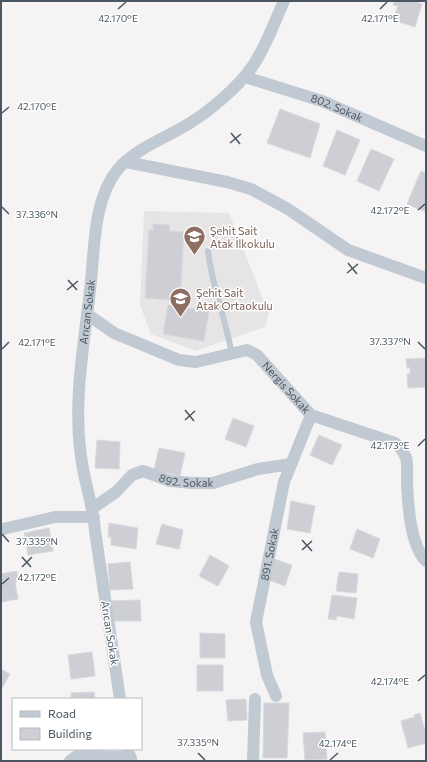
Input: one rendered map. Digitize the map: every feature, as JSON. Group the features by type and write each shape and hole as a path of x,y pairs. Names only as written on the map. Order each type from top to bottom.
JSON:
{"street":[{"name":"Arıcan Sokak","path":"120,698 93,512 81,456 78,397 94,248 100,211 107,186 119,168 135,155 191,122 245,77 258,58 284,1"},
{"name":"802. Sokak","path":"245,77 322,101 426,146"},
{"path":"126,162 227,182 251,189 288,209 348,250 426,278"},
{"name":"Nergis Sokak","path":"87,314 114,333 179,360 196,362 232,355 247,350 257,355 311,415 395,443 406,458 407,491 411,523 417,548 426,561"},
{"name":"891. Sokak","path":"276,696 267,675 256,622 284,482 311,415"},
{"name":"892. Sokak","path":"93,512 116,492 132,475 143,471 170,481 213,483 258,469 291,464"},
{"path":"4,529 55,517 93,512"},
{"path":"253,761 255,699"},
{"path":"70,761 77,756 129,756"}],"lane":[{"path":"208,251 210,268 228,331 232,355"}],"shaded area":[{"name":"Şehit Sait Atak İlkokulu","path":"144,211 229,213 269,314 265,327 195,351 151,334 140,305"}],"building":[{"path":"395,1 414,1 422,4 415,27 393,20 398,6 393,5"},
{"path":"280,109 320,124 310,158 267,143"},
{"path":"337,130 360,140 345,175 323,166"},
{"path":"371,149 394,159 379,191 357,181"},
{"path":"421,171 426,173 426,212 407,204"},
{"path":"153,224 170,225 169,231 184,232 180,301 145,298 149,230 153,230"},
{"path":"168,305 209,311 204,341 163,334"},
{"path":"426,358 426,387 408,388 407,374 410,374 410,367 407,368 406,359"},
{"path":"233,418 254,426 246,447 225,439"},
{"path":"319,435 342,445 332,465 310,455"},
{"path":"97,440 120,442 119,469 95,468"},
{"path":"159,448 185,453 180,476 154,470"},
{"path":"291,501 315,506 310,533 287,529"},
{"path":"109,523 138,528 136,549 111,545 111,537 108,537"},
{"path":"162,524 183,530 179,549 156,544"},
{"path":"49,528 53,551 28,555 24,533"},
{"path":"357,529 380,539 373,558 350,549"},
{"path":"210,555 229,566 218,586 199,576"},
{"path":"274,559 292,565 285,586 266,579"},
{"path":"130,562 133,589 110,590 108,564"},
{"path":"17,571 18,581 15,582 18,599 1,602 1,574"},
{"path":"339,572 358,574 356,593 336,591"},
{"path":"332,595 357,598 354,619 337,616 336,620 328,619"},
{"path":"140,600 141,621 112,621 111,601"},
{"path":"200,633 225,634 225,658 200,658"},
{"path":"92,652 95,676 71,679 68,655"},
{"path":"197,665 223,665 223,691 197,691"},
{"path":"1,669 10,674 1,690"},
{"path":"94,692 95,698 71,698 71,693"},
{"path":"246,699 247,720 228,721 226,700"},
{"path":"264,703 289,703 287,758 263,758"},
{"path":"420,713 426,734 426,743 408,748 401,721 415,717 414,715"},
{"path":"325,732 327,759 305,760 303,733"}],"place":[{"name":"Şehit Sait Atak İlkokulu","path":"194,256"},
{"name":"Şehit Sait Atak Ortaokulu","path":"181,318"}]}
